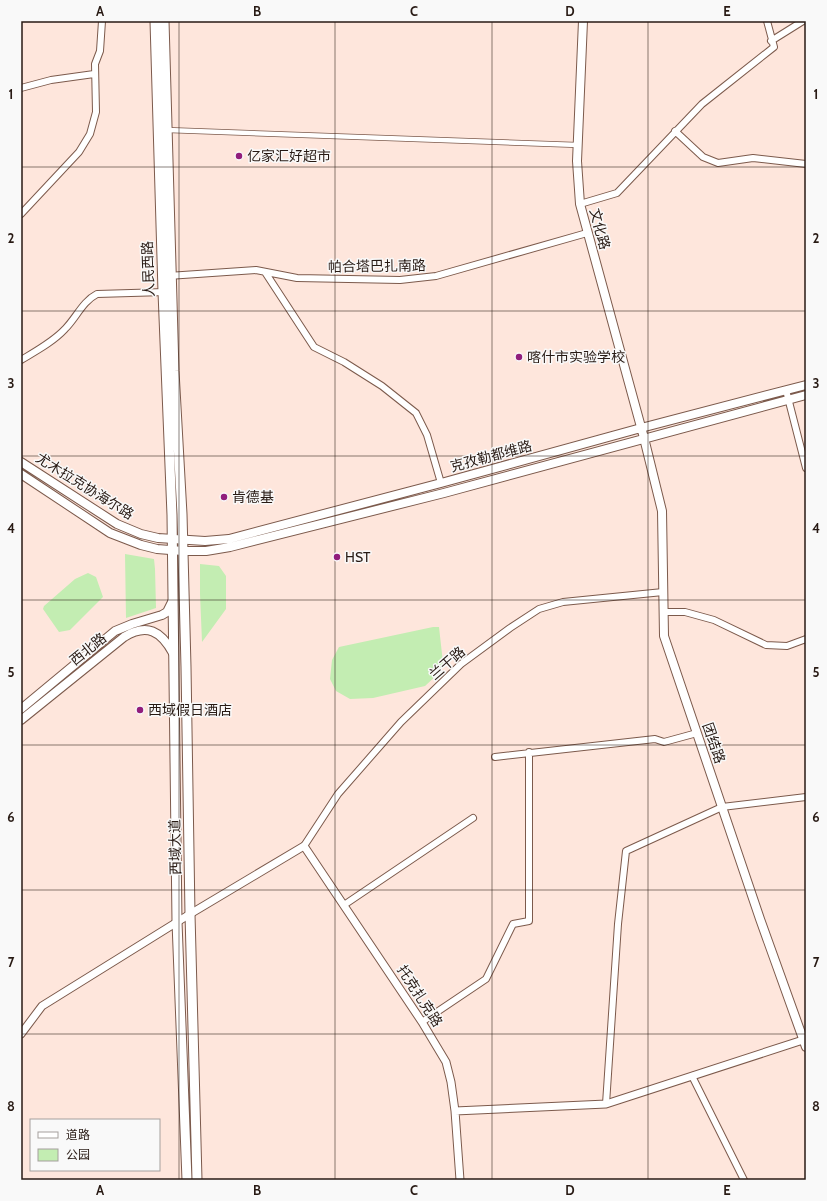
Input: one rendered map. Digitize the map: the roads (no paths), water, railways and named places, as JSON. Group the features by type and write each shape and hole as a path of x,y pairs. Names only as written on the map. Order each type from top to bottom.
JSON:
{"main road":[{"name":"人民西路","path":"155,21 167,276"},
{"name":"人民西路","path":"164,21 167,130 167,292 172,515"},
{"name":"文化路","path":"582,21 577,161 580,204 644,438"},
{"name":"人民西路","path":"167,292 174,371 182,514"},
{"name":"克孜勒都维路","path":"182,540 205,541 229,539 806,385"},
{"name":"克孜勒都维路","path":"183,551 206,551 230,547 444,493 806,394"},
{"name":"团结路","path":"644,438 662,510 664,636 760,919 805,1042"},
{"name":"尤木拉克协海尔路","path":"21,462 117,524 141,534 158,538 182,540"},
{"name":"尤木拉克协海尔路","path":"21,474 110,533 141,545 157,549 183,551"},
{"name":"西域大道","path":"182,514 197,1180"},
{"name":"西域大道","path":"172,515 177,922 187,1180"},
{"name":"西北路","path":"21,709 115,631 162,615 167,612 172,602"},
{"name":"西北路","path":"21,720 131,632 144,630 155,632 167,642 173,653"}],"street":[{"path":"21,214 78,152 90,134 96,112 94,74 95,64 100,51 102,21"},
{"path":"580,204 617,194 702,104 774,47 771,41 767,21"},
{"path":"771,41 803,21"},
{"path":"21,88 50,80 94,74"},
{"path":"167,130 578,145"},
{"path":"675,131 703,157 718,163 753,158 806,164"},
{"name":"帕合塔巴扎南路","path":"167,276 256,270 304,278 400,280 436,276 587,233"},
{"path":"265,272 314,347 344,362 382,386 416,413 428,435 441,483"},
{"path":"21,360 44,346 65,329 91,297 97,294 167,292"},
{"path":"786,390 806,468"},
{"name":"兰干路","path":"304,846 338,794 401,722 461,664 510,628 539,609 563,602 663,592"},
{"path":"663,612 685,612 714,620 766,645 787,646 806,639"},
{"path":"495,757 655,739 664,742 697,733"},
{"path":"422,1022 486,979 513,924 529,921 529,752"},
{"path":"606,1104 618,924 626,851 722,807 806,797"},
{"path":"344,905 473,818"},
{"path":"21,1034 42,1006 190,914 304,846"},
{"name":"托克扎克路","path":"304,846 422,1022 446,1062 451,1082 455,1111 460,1180"},
{"path":"455,1111 606,1104 805,1042"},
{"path":"692,1076 744,1180"}],"place":[{"name":"亿家汇好超市","path":"239,156"},
{"name":"喀什市实验学校","path":"519,357"},
{"name":"肯德基","path":"224,497"},
{"name":"HST","path":"337,557"},
{"name":"西域假日酒店","path":"140,710"}]}
